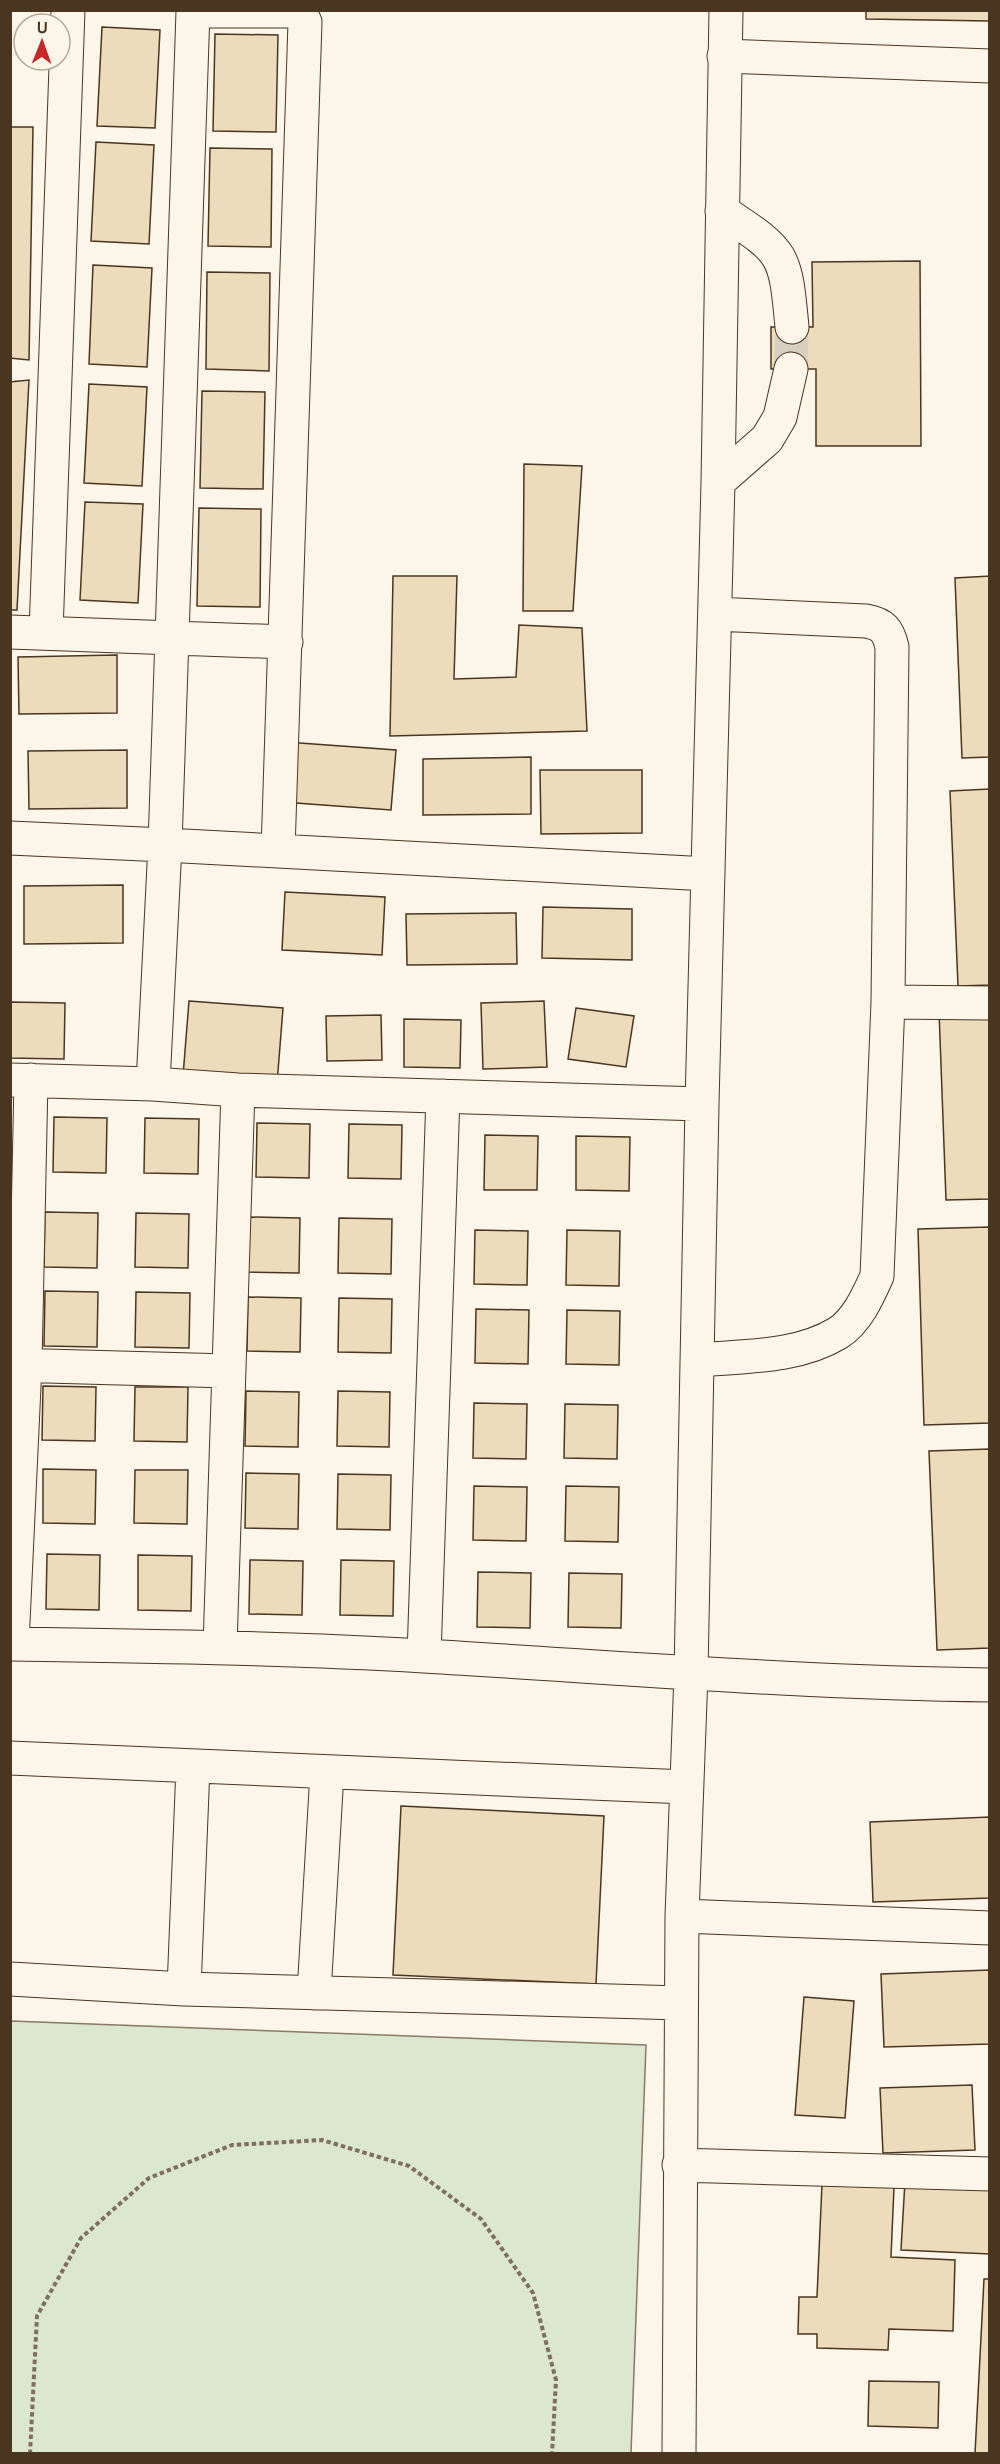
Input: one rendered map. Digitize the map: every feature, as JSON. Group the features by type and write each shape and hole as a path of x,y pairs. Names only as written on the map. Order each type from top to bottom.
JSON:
{"lane":[{"path":"46,633 68,10"},
{"path":"679,2454 682,1916 691,1674 702,1104 718,482 726,10"},
{"path":"153,1084 173,638 181,323 193,11 290,11 300,13 305,22 278,850"},
{"path":"724,56 990,66"},
{"path":"722,211 762,237 776,250 787,272 792,327"},
{"path":"718,482 767,439 780,417 791,369"},
{"path":"698,1360 783,1353 814,1344 840,1332 864,1304 877,1276 888,1002 892,647 888,633 880,624 866,621 715,614"},
{"path":"10,632 286,642"},
{"path":"10,838 165,844 708,874"},
{"path":"888,1002 990,1003"},
{"path":"702,1104 238,1090 153,1084 21,1080 18,1365 11,1644 220,1647 424,1656 691,1674 873,1683 990,1684"},
{"path":"220,1647 238,1090"},
{"path":"424,1656 443,1096"},
{"path":"18,1365 229,1371"},
{"path":"10,1758 686,1787"},
{"path":"184,1989 194,1767"},
{"path":"314,1993 327,1773"},
{"path":"682,1916 990,1928"},
{"path":"10,1979 184,1989 681,2003"},
{"path":"679,2165 990,2174"}],"path":[{"path":"30,2454 37,2316 81,2238 148,2178 232,2145 322,2140 409,2166 481,2219 533,2293 556,2380 552,2454"}],"green space":[{"path":"11,2021 646,2045 631,2453 11,2453"}],"building":[{"path":"866,10 990,10 990,21 866,19"},
{"path":"102,27 160,30 155,128 97,126"},
{"path":"215,34 278,35 276,132 213,131"},
{"path":"10,127 33,127 29,360 10,358"},
{"path":"96,142 154,145 149,244 91,241"},
{"path":"210,148 272,149 271,247 208,246"},
{"path":"920,261 921,446 816,446 816,369 771,369 771,327 813,327 812,262"},
{"path":"93,265 152,268 147,367 89,364"},
{"path":"207,272 270,273 269,371 206,369"},
{"path":"29,380 17,610 10,610 10,382"},
{"path":"89,384 147,387 142,486 84,483"},
{"path":"202,391 265,392 263,489 200,488"},
{"path":"524,464 582,466 573,611 523,611"},
{"path":"85,502 143,504 138,603 80,600"},
{"path":"199,508 261,509 260,607 197,606"},
{"path":"393,576 457,576 454,679 516,677 519,625 582,628 587,731 390,736"},
{"path":"990,576 990,757 962,758 955,578"},
{"path":"117,655 117,713 19,714 18,657"},
{"path":"286,742 396,750 391,810 282,802"},
{"path":"127,750 127,808 29,809 28,751"},
{"path":"531,757 531,814 423,815 423,759"},
{"path":"540,770 642,770 642,833 541,834"},
{"path":"990,789 990,985 958,986 950,791"},
{"path":"123,885 123,943 24,944 24,886"},
{"path":"285,892 385,897 382,955 282,950"},
{"path":"543,907 632,909 632,960 542,958"},
{"path":"516,913 517,964 407,965 406,914"},
{"path":"189,1001 283,1008 277,1084 183,1076"},
{"path":"544,1001 547,1067 483,1069 481,1003"},
{"path":"10,1002 65,1003 64,1059 10,1058"},
{"path":"576,1008 634,1016 626,1067 568,1059"},
{"path":"990,1009 990,1199 946,1200 939,1011"},
{"path":"381,1015 382,1060 327,1061 326,1016"},
{"path":"404,1019 461,1020 460,1068 404,1067"},
{"path":"54,1117 107,1118 106,1173 53,1172"},
{"path":"145,1118 199,1119 198,1174 144,1173"},
{"path":"257,1123 310,1124 309,1178 256,1177"},
{"path":"349,1124 402,1125 401,1179 348,1178"},
{"path":"485,1135 538,1136 537,1190 484,1190"},
{"path":"576,1136 630,1137 629,1191 576,1190"},
{"path":"45,1212 98,1213 97,1268 44,1267"},
{"path":"136,1213 189,1214 188,1268 135,1267"},
{"path":"248,1217 300,1218 299,1273 247,1272"},
{"path":"339,1218 392,1219 391,1274 338,1273"},
{"path":"990,1227 990,1423 924,1425 918,1229"},
{"path":"475,1230 528,1231 527,1285 474,1284"},
{"path":"567,1230 620,1231 619,1286 566,1285"},
{"path":"45,1291 98,1292 97,1347 44,1346"},
{"path":"136,1292 190,1293 189,1348 135,1347"},
{"path":"248,1297 301,1298 300,1352 247,1351"},
{"path":"339,1298 392,1299 391,1353 338,1352"},
{"path":"476,1309 529,1310 528,1364 475,1363"},
{"path":"567,1310 620,1311 619,1365 566,1364"},
{"path":"43,1386 96,1387 95,1441 42,1440"},
{"path":"135,1387 188,1387 187,1442 134,1441"},
{"path":"246,1391 299,1392 298,1447 245,1446"},
{"path":"338,1391 390,1392 389,1447 337,1446"},
{"path":"474,1403 527,1404 526,1459 473,1458"},
{"path":"565,1404 618,1405 617,1459 564,1458"},
{"path":"990,1449 990,1648 937,1650 929,1451"},
{"path":"43,1469 96,1470 95,1524 43,1523"},
{"path":"135,1470 188,1470 187,1524 134,1523"},
{"path":"246,1473 299,1474 298,1529 245,1528"},
{"path":"338,1474 391,1475 390,1530 337,1529"},
{"path":"474,1486 527,1487 526,1541 473,1540"},
{"path":"566,1486 619,1487 618,1542 565,1541"},
{"path":"47,1554 100,1555 99,1610 46,1609"},
{"path":"138,1555 192,1556 191,1611 138,1610"},
{"path":"250,1560 303,1561 302,1615 249,1614"},
{"path":"341,1560 394,1561 393,1616 340,1615"},
{"path":"478,1572 531,1573 530,1628 477,1627"},
{"path":"569,1573 622,1574 621,1628 568,1627"},
{"path":"401,1806 604,1816 596,1984 393,1975"},
{"path":"990,1817 990,1898 873,1902 870,1822"},
{"path":"990,1970 990,2044 884,2047 881,1974"},
{"path":"804,1997 854,2001 845,2118 795,2115"},
{"path":"972,2085 975,2150 883,2153 880,2088"},
{"path":"905,2181 990,2184 990,2254 901,2250"},
{"path":"822,2184 894,2187 891,2257 955,2260 953,2331 889,2329 888,2350 817,2348 817,2334 798,2334 799,2297 817,2297"},
{"path":"984,2279 990,2279 990,2454 975,2454"},
{"path":"869,2381 939,2382 938,2428 868,2426"}],"tunnel":[{"path":"791,369 792,327"}]}
